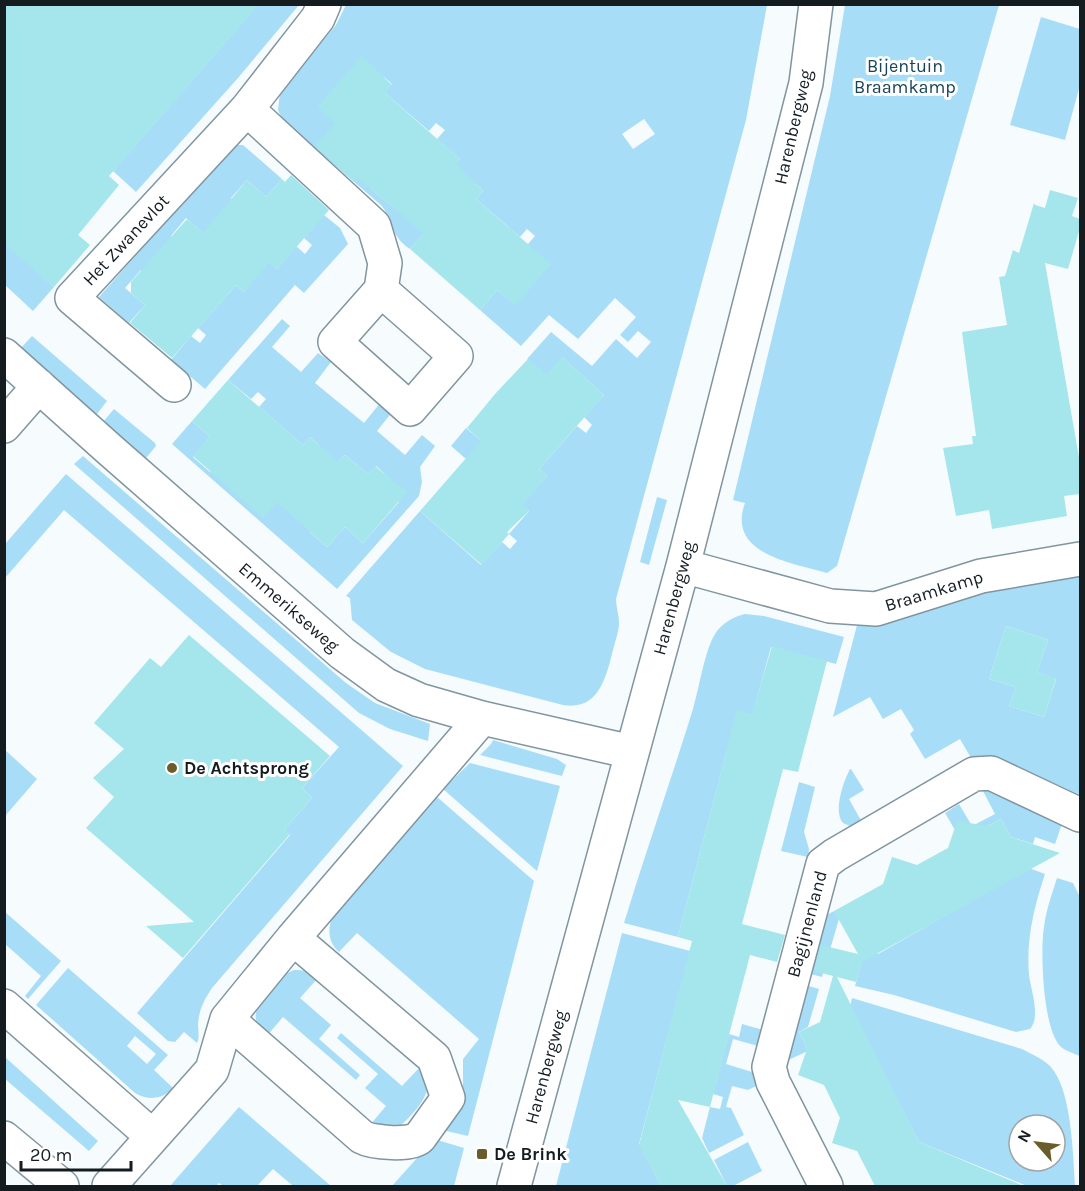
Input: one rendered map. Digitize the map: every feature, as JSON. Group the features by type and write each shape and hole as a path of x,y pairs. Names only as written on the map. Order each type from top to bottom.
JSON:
{"street":[{"name":"Het Zwanevlot","path":"174,385 72,298 246,109 318,18 324,4"},
{"name":"Harenbergweg","path":"514,1186 683,566 806,83 816,4"},
{"path":"246,109 374,226 385,263 381,290"},
{"name":"Emmerikseweg","path":"4,355 109,450 342,653 386,685 419,700 482,718 632,752"},
{"path":"4,426 39,386"},
{"name":"Braamkamp","path":"683,566 830,606 876,609 981,576 1080,559"},
{"path":"109,1186 212,1070 227,1018 482,718"},
{"name":"Bagijnenland","path":"826,1186 773,1082 768,1067 823,864 980,773 991,773 1080,815"},
{"path":"227,1018 362,1137 375,1142 417,1141 448,1098 434,1058 293,938"},
{"path":"4,1006 152,1136"},
{"path":"4,1138 62,1186"}],"green space":[{"path":"240,5 299,5 238,78 136,192 113,171 250,14"},
{"path":"346,5 767,5 746,120 616,599 619,623 617,636 604,681 593,697 585,703 563,705 425,669 391,652 352,620 350,598 346,596 420,511 481,565 502,542 510,549 517,541 509,534 529,511 513,497 540,484 547,476 539,469 577,426 586,433 592,425 584,417 604,395 563,358 547,376 527,359 551,332 592,366 616,339 637,358 651,342 638,331 628,342 620,335 636,317 615,298 578,339 549,315 521,346 480,310 497,290 515,305 528,244 535,236 527,229 520,237 476,199 483,191 476,184 447,174 460,159 437,139 445,130 436,123 429,131 385,93 392,84 384,77 335,123 371,189 426,230 410,249 403,244 381,205 283,121 278,110 280,92 336,25","holes":["644,119 655,134 633,149 622,134"]},
{"name":"Bijentuin Braamkamp","path":"845,5 999,5 837,566 827,573 766,554 754,545 745,534 742,521 745,503 733,500 830,96"},
{"path":"1041,17 1080,29 1080,85 1065,140 1010,125"},
{"path":"237,145 243,145 282,179 266,197 247,180 231,198 251,215 205,235 186,218 171,236 190,253 161,287 141,270 125,288 145,305 129,323 99,297 226,153"},
{"path":"324,215 340,228 348,244 304,293 295,285 205,389 171,360 191,336 200,343 206,335 198,328 236,285 244,292 261,256 277,269 296,246 305,254 312,245 304,238"},
{"path":"5,243 54,287 33,311 5,285"},
{"path":"282,319 290,326 272,347 301,372 318,353 331,362 315,383 364,423 381,402 393,411 377,431 405,455 422,435 435,446 420,467 422,482 419,496 337,589 172,444 192,421 210,437 193,457 210,472 228,453 280,498 327,512 310,532 327,547 345,527 363,543 399,502 384,473 376,466 368,474 345,455 331,470 318,444 310,437 303,445 259,407 266,399 258,392 251,399 228,380"},
{"path":"32,336 107,401 97,414 94,414 20,349"},
{"path":"114,409 155,443 156,446 146,458 103,422"},
{"path":"466,428 486,445 466,459 451,446"},
{"path":"83,456 346,683 375,703 430,724 428,741 390,729 359,713 74,464"},
{"path":"66,474 403,766 212,988 199,1014 197,1043 184,1032 175,1042 168,1041 137,1013 290,835 284,830 312,798 302,788 339,747 64,510 5,578 5,544"},
{"path":"657,497 667,500 649,565 640,562"},
{"path":"1080,574 1080,795 997,757 985,757 974,763 960,739 925,759 910,734 914,730 901,709 883,719 870,697 833,717 857,625 890,622 985,592","holes":["1006,626 1048,640 1037,672 1056,679 1044,717 1009,706 1016,687 989,679"]},
{"path":"745,614 764,616 844,637 836,664 771,647 741,756 726,753 678,937 624,923 693,709 711,641 724,624"},
{"path":"493,740 557,759 566,765 562,776 480,755"},
{"path":"5,750 37,779 5,816"},
{"path":"470,763 560,786 537,871 443,789"},
{"path":"850,769 864,790 849,799 863,824 852,827 843,823 839,812 842,789"},
{"path":"799,782 815,787 804,832 809,849 808,857 781,851"},
{"path":"989,789 1064,818 1055,844 1035,837 1033,844 1011,837 1001,819 973,834 955,830 945,813 959,804 972,826 995,814 983,791"},
{"path":"437,797 534,881 468,1136 442,1130 463,1095 463,1059 479,1039 357,933 339,952 330,935 333,916"},
{"path":"1029,868 1045,874 1034,911 1030,936 1028,962 1035,1018 1030,1029 1016,1032 894,995 855,986 862,961"},
{"path":"1057,878 1073,883 1080,897 1080,1056 1060,1046 1054,1037 1046,1007 1043,939 1046,914"},
{"path":"834,911 839,919 822,977 807,973 823,917"},
{"path":"5,912 61,961 28,999 25,996 41,976 5,944"},
{"path":"622,933 747,966 745,974 688,959 639,1144 661,1186 556,1186"},
{"path":"68,968 168,1055 154,1070 173,1089 155,1098 135,1093 36,1005","holes":["135,1036 156,1054 147,1064 127,1046"]},
{"path":"294,970 306,971 318,978 300,998 331,1025 319,1039 360,1075 356,1080 283,1017 266,1037 261,1030 256,1019 257,1008 276,981"},
{"path":"805,985 819,989 808,1027 799,1032 808,1051 784,1062"},
{"path":"852,998 1022,1049 1047,1063 1057,1076 1067,1106 1075,1186 1027,1186 919,1142 850,1007"},
{"path":"742,1024 763,1030 758,1046 733,1039 726,1064 752,1072 758,1085 748,1090 732,1086 726,1107 731,1108 744,1135 709,1153 702,1138 710,1107 720,1109 723,1097 713,1094 729,1034 739,1037"},
{"path":"341,1033 402,1086 420,1067 429,1084 427,1091 417,1109 397,1129 369,1126 386,1106 365,1088 378,1074 337,1038"},
{"path":"5,1057 98,1141 89,1151 5,1079"},
{"path":"239,1107 331,1186 291,1186 273,1169 257,1186 223,1186 219,1183 216,1186 170,1186"},
{"path":"434,1139 464,1148 454,1186 392,1186"},
{"path":"748,1142 762,1171 733,1186 727,1186 714,1160"}],"building":[{"path":"4,4 259,4 109,176 119,185 78,235 90,245 54,287 4,244"},
{"path":"362,56 392,85 385,93 460,159 456,164 483,191 476,199 551,264 515,306 497,290 480,310 410,249 423,233 358,178 354,182 315,146 335,123 317,107"},
{"path":"291,175 329,210 277,269 269,263 244,292 236,285 172,358 130,323 145,305 131,293 131,282 187,219 203,233 247,180 266,197 282,179 285,182"},
{"path":"1050,190 1078,198 1072,216 1080,219 1080,228 1068,269 1045,263 1080,463 1080,494 1064,496 1067,516 992,529 989,510 956,516 943,448 973,444 972,436 976,436 962,332 1007,325 999,277 1005,276 1013,250 1019,253 1034,203 1045,208"},
{"path":"562,357 604,395 539,469 547,476 523,505 529,511 507,532 509,534 482,565 420,511 481,441 467,428 495,394 528,359 546,375"},
{"path":"228,380 303,445 310,437 338,462 345,455 368,474 375,466 407,492 363,543 345,527 327,547 277,502 263,518 193,456 210,437 192,421"},
{"path":"1006,626 1048,640 1037,672 1056,678 1044,717 1009,706 1016,687 989,679"},
{"path":"189,635 330,756 302,788 312,798 284,830 290,834 183,958 146,926 194,922 86,828 114,797 93,778 124,749 94,723 150,658 161,667"},
{"path":"772,646 827,661 798,772 783,769 742,924 785,935 777,962 750,955 710,1107 678,1100 727,1186 661,1186 639,1145 692,941 678,937 737,710 752,714"},
{"path":"1001,819 1011,837 1060,853 862,962 856,982 837,977 919,1142 1024,1186 875,1186 857,1151 832,1143 840,1118 824,1085 798,1075 807,1049 799,1032 820,1022 833,976 814,971 821,945 858,954 834,911 883,884 892,857 917,865 948,848 957,821 988,826"}],"place":[{"name":"De Achtsprong","path":"172,768"},
{"name":"De Brink","path":"482,1154"}]}
